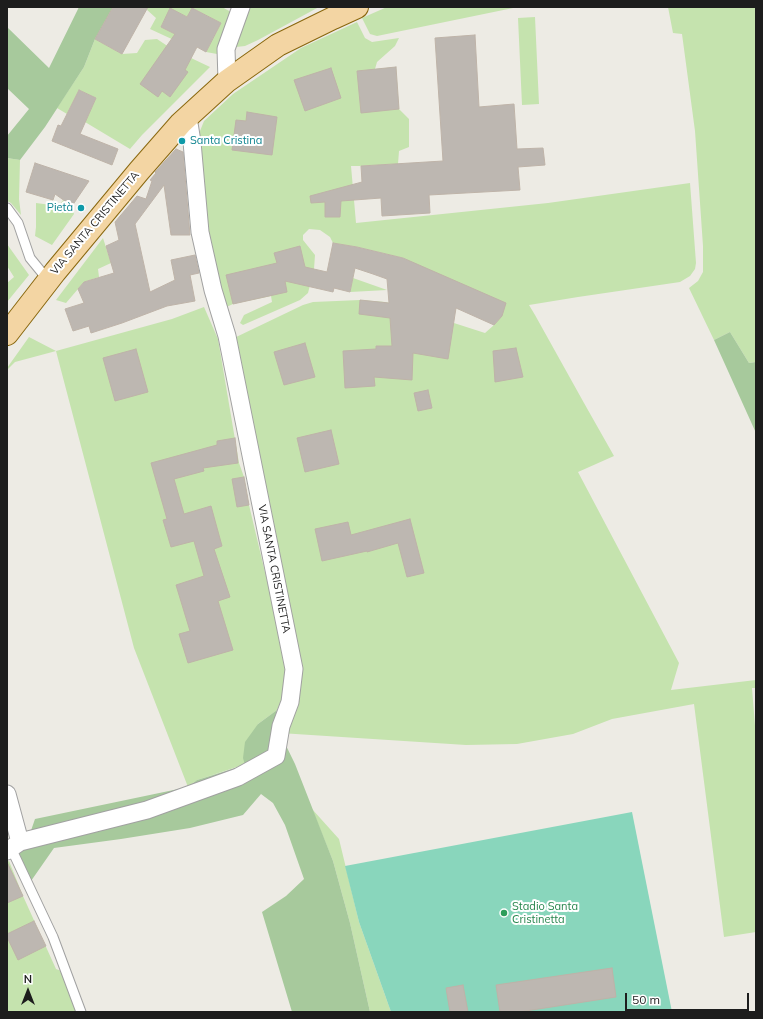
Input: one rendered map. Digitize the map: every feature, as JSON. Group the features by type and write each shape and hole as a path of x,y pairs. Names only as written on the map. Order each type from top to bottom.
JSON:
{"main road":[{"name":"VIA SANTA CRISTINETTA","path":"7,334 48,280 138,171 181,123 227,81 278,45 357,7"}],"street":[{"path":"227,81 226,49 241,7"},
{"name":"VIA SANTA CRISTINETTA","path":"13,847 147,810 238,777 276,756 281,726 290,702 294,669 227,336 213,290 200,232 192,142 188,117"},
{"path":"7,794 13,847"}],"lane":[{"path":"7,208 18,224 30,258 48,280"},
{"path":"13,847 54,937 82,1012"}],"green space":[{"path":"79,7 113,7 95,39 84,67 45,127 20,160 7,158 7,136 29,109 7,88 7,27 49,68"},
{"path":"143,7 222,7 231,12 217,54 206,52 221,23 192,8 187,17 170,9 161,27 179,36 176,41 150,29 156,18"},
{"path":"250,7 319,7 258,40 245,46 236,47"},
{"path":"387,7 518,7 377,36 370,34 362,18"},
{"path":"668,7 756,7 756,362 749,363 730,332 714,340 689,288 698,281 703,272 703,246 695,131 682,34 673,33"},
{"path":"535,17 539,104 522,105 518,18"},
{"path":"357,22 365,38 372,42 399,38 395,46 377,62 375,69 396,67 399,109 409,119 409,147 399,151 398,164 351,166 356,223 548,203 690,183 696,263 695,269 690,276 680,282 529,305 614,456 578,472 679,663 671,690 756,680 756,688 752,688 756,738 756,932 724,937 694,704 612,719 573,734 517,744 466,745 280,733 294,700 232,339 303,305 313,302 360,300 385,302 485,333 501,316 403,258 333,243 330,237 320,230 309,229 303,235 303,240 315,255 314,269 308,293 300,300 243,325 240,323 244,315 272,302 271,296 233,304 222,309 207,244 199,153 200,131 204,121 233,94 301,48"},
{"path":"95,39 122,54 137,53 145,40 157,39 172,49 210,67 130,149 85,122 96,98 79,90 67,114 57,108 84,67"},
{"path":"7,158 20,160 19,199 21,215 11,203 7,201"},
{"path":"63,200 72,206 74,214 52,245 35,236 36,203 59,206"},
{"path":"103,238 111,263 98,269 99,277 84,282 66,303 56,300"},
{"path":"7,244 29,275 7,302 7,283 14,277 7,266"},
{"path":"353,278 387,290 350,292"},
{"path":"204,307 218,339 239,463 244,477 249,505 288,669 282,699 277,710 258,724 246,764 197,780 188,787 134,648 56,351 172,319"},
{"path":"730,332 749,363 756,362 756,433 714,340"},
{"path":"29,337 56,351 15,362 7,370"},
{"path":"277,710 274,721 295,764 333,861 350,923 370,1012 292,1012 262,912 286,896 304,879 285,825 273,803 261,794 243,815 190,828 54,848 31,881 19,853 26,845 35,819 188,787 197,780 245,765 243,758 245,742 258,724"},
{"path":"312,809 339,839 359,922 391,1012 370,1012 350,923 333,861"},
{"name":"Stadio Santa Cristinetta","path":"632,812 672,1012 391,1012 359,922 345,866"},
{"path":"9,861 56,969 67,973 85,1012 7,1012 7,862"}],"building":[{"path":"113,7 148,7 122,54 95,39"},
{"path":"170,8 187,17 192,8 221,23 206,52 197,47 185,70 188,72 170,97 162,91 158,97 140,84 175,34 161,27"},
{"path":"475,35 479,107 514,104 517,149 543,148 545,165 518,167 520,190 429,195 430,213 382,216 381,198 341,201 340,217 325,217 325,202 311,203 310,196 362,182 361,166 443,161 435,38"},
{"path":"396,67 399,109 361,113 357,71"},
{"path":"331,68 341,98 305,111 294,80"},
{"path":"79,90 96,98 80,134 118,149 112,165 52,141 58,125 61,126"},
{"path":"247,112 277,117 272,155 232,150 236,120 246,121"},
{"path":"176,149 183,152 190,235 171,235 164,185 135,224 150,292 175,280 171,260 195,255 199,273 190,275 195,301 167,306 91,333 89,326 73,331 65,309 84,303 78,289 84,282 114,273 106,246 119,240 115,222 137,196 146,199 152,181 150,180 156,173 155,172"},
{"path":"35,163 89,181 72,206 55,194 53,200 26,192"},
{"path":"333,243 403,258 506,303 502,316 494,325 456,308 448,359 413,353 412,380 374,377 375,386 345,388 343,351 376,349 376,346 392,346 390,318 359,314 360,300 389,303 387,279 355,268 350,292 334,288 333,292 285,281 287,292 233,304 226,275 277,263 274,253 300,246 305,267 327,272"},
{"path":"305,343 315,377 284,385 274,352"},
{"path":"516,348 523,377 495,382 493,351"},
{"path":"136,349 148,392 115,401 103,358"},
{"path":"428,390 432,408 418,411 414,393"},
{"path":"331,430 339,464 305,472 297,438"},
{"path":"235,438 238,463 203,468 204,471 174,479 184,514 211,506 222,546 214,549 230,597 218,601 233,650 188,663 179,634 190,631 176,585 204,576 194,541 171,547 163,520 167,519 151,463 217,445 217,441"},
{"path":"244,477 249,505 237,507 232,479"},
{"path":"410,519 424,573 407,577 398,543 367,552 322,561 315,529 348,522 351,535"},
{"path":"7,862 23,896 7,903"},
{"path":"34,921 46,946 18,960 7,934"},
{"path":"612,968 616,997 519,1012 500,1012 496,985"},
{"path":"463,985 468,1012 450,1012 446,988"}],"place":[{"name":"Santa Cristina","path":"182,141"},
{"name":"Pietà","path":"81,208"},
{"name":"Stadio Santa Cristinetta","path":"504,913"}]}
